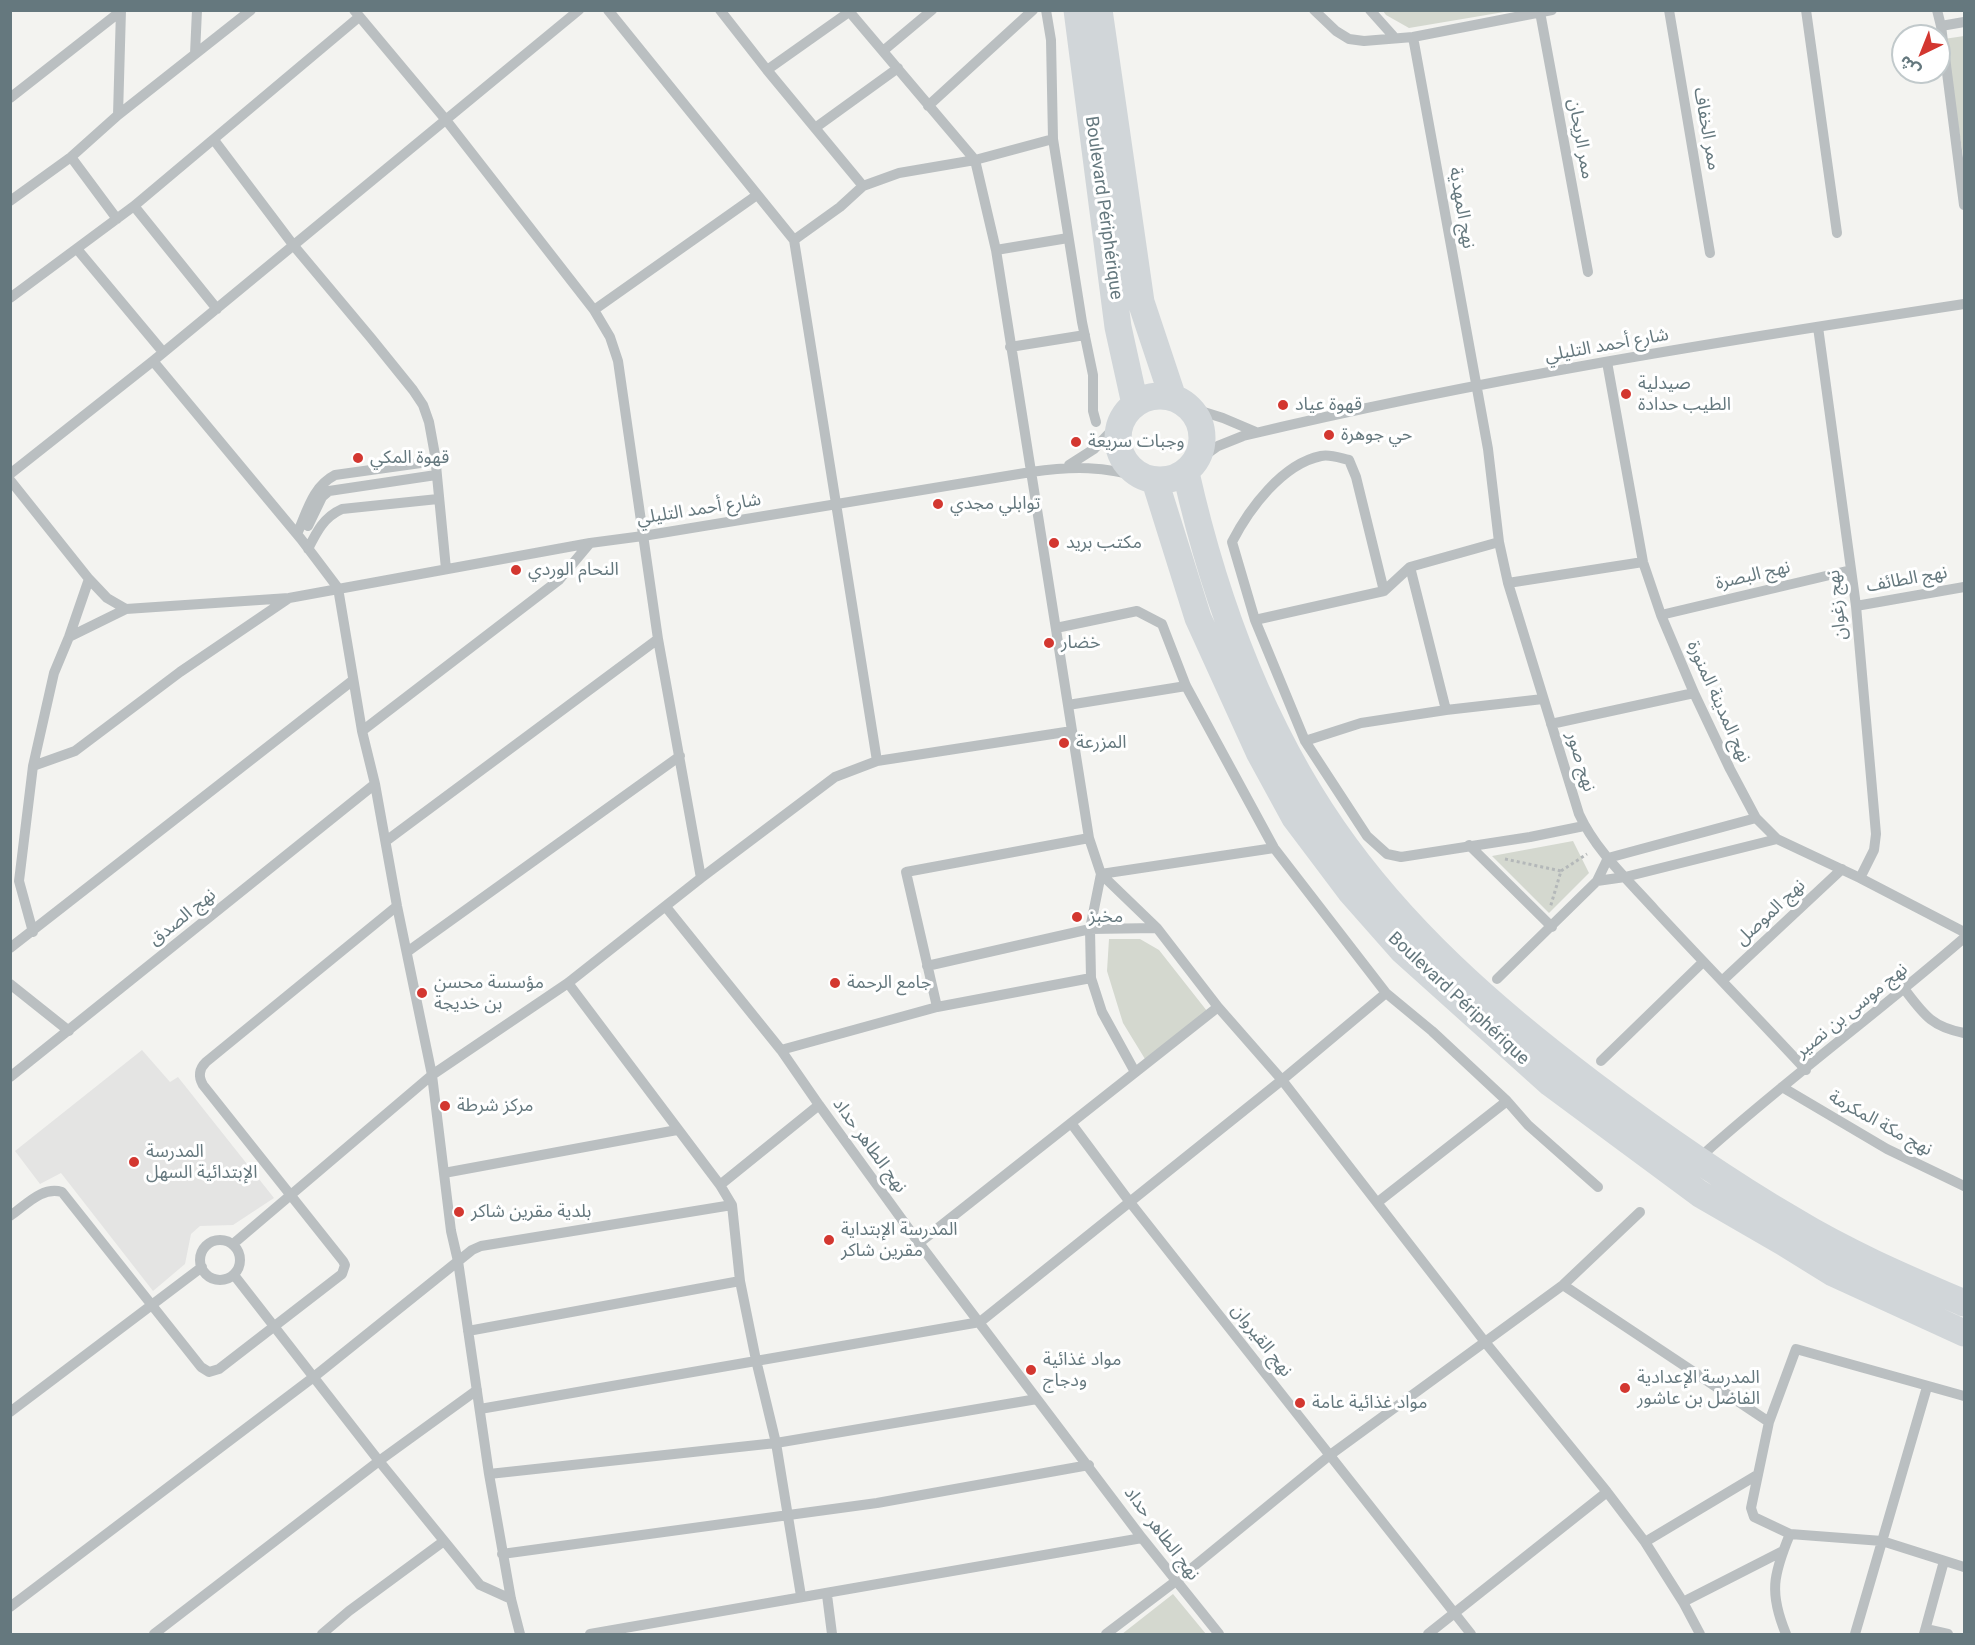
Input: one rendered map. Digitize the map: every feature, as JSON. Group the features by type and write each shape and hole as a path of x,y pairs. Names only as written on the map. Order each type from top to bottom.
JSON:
{"highway":[{"name":"Boulevard Périphérique","path":"1077,10 1118,327 1117,416"},
{"name":"Boulevard Périphérique","path":"1099,10 1141,302 1180,402"},
{"path":"1160,396 1180,402 1198,418 1202,432 1202,447 1191,467 1171,479 1150,479 1133,471 1124,460 1118,441 1117,416 1147,398 1160,396"},
{"name":"Boulevard Périphérique","path":"1191,467 1202,540 1234,638 1260,698 1302,778 1332,827 1371,880 1410,924 1446,961 1533,1040 1659,1135 1793,1221 1887,1269 1965,1303"},
{"name":"Boulevard Périphérique","path":"1150,479 1198,618 1259,752 1295,818 1350,891 1403,951 1550,1083 1700,1194 1833,1273 1965,1333"}],"street":[{"path":"195,54 197,10"},
{"path":"10,201 71,157 118,115 251,10"},
{"path":"10,474 217,309 579,10"},
{"path":"608,10 794,240 877,761"},
{"path":"720,10 863,186"},
{"path":"883,51 932,10"},
{"path":"928,106 1033,10"},
{"path":"1046,10 1051,40 1053,139 1093,375 1093,411 1117,416 1094,449 1066,467"},
{"path":"1314,10 1335,31 1349,39 1364,41 1413,37 1546,11"},
{"path":"1370,10 1395,38"},
{"name":"ممر الخفاف","path":"1669,10 1710,253"},
{"path":"1806,10 1837,233"},
{"path":"118,115 121,11"},
{"path":"10,98 121,11"},
{"path":"767,70 848,11 975,160 996,250 1089,838 1101,874 1157,928 1218,1006 1282,1080 1485,1342 1607,1492 1646,1542 1683,1602 1700,1635"},
{"name":"ممر الريحان","path":"1546,11 1588,272"},
{"path":"10,298 134,206 214,140 357,14 446,120 594,310 610,337 618,361 658,639 702,878"},
{"name":"نهج المهدية","path":"1413,37 1476,386"},
{"path":"815,128 898,68"},
{"path":"1949,84 1965,205"},
{"path":"794,240 840,207 863,186 899,173 975,160 1053,139"},
{"path":"214,140 294,246 423,405 429,422 435,461 446,569"},
{"path":"71,157 117,219"},
{"path":"594,310 757,195"},
{"path":"134,206 217,309"},
{"path":"996,250 1068,238"},
{"path":"77,249 163,352"},
{"name":"شارع أحمد التليلي","path":"1191,467 1229,440 1256,432 1476,386 1607,362 1965,304"},
{"name":"نهج زغوان","path":"1818,327 1856,606 1876,834 1874,850 1860,878"},
{"path":"1010,347 1085,334"},
{"path":"153,361 299,536 338,588 352,681 375,784 397,906 432,1075 451,1231 458,1262 489,1474 502,1554 520,1635"},
{"name":"نهج المدينة المنورة","path":"1607,362 1643,562 1661,615 1694,693 1756,819 1777,838 1965,932"},
{"name":"نهج صور","path":"1476,386 1488,449 1499,542 1508,583 1567,779 1584,825 1598,846 1625,877 1806,1070"},
{"path":"1180,402 1256,432"},
{"path":"1384,591 1353,467 1349,460 1322,456 1295,466 1272,486 1241,524 1232,542 1254,620 1305,741 1367,836 1387,854 1401,857 1530,837 1584,825"},
{"path":"299,536 317,488 325,480 335,475 435,461"},
{"path":"1066,467 1108,469 1150,479"},
{"name":"شارع أحمد التليلي","path":"289,598 590,543 1066,467"},
{"path":"299,536 322,497 329,491 436,475"},
{"path":"10,480 88,579 107,598 126,609"},
{"path":"308,549 322,524 329,516 342,509 438,499"},
{"path":"1254,620 1384,591 1410,567 1499,542"},
{"path":"362,731 559,580 590,543"},
{"path":"1508,583 1643,562"},
{"path":"1410,567 1446,710"},
{"name":"نهج البصرة","path":"1661,615 1851,570"},
{"path":"33,932 19,881 33,766 54,673 69,637 88,579"},
{"name":"نهج الطائف","path":"1856,606 1965,587"},
{"path":"69,637 126,609 289,598"},
{"path":"33,766 75,751 180,672 289,598"},
{"path":"1056,628 1137,611 1162,624 1186,686 1274,848 1386,993 1432,1031 1507,1101 1528,1125 1598,1187"},
{"path":"386,841 658,639"},
{"path":"10,948 352,681"},
{"path":"1068,705 1186,686"},
{"path":"1551,724 1694,693"},
{"path":"1305,741 1361,723 1543,699"},
{"path":"233,1244 432,1075 568,983 835,777 877,761 1072,731"},
{"path":"407,952 680,756"},
{"name":"نهج الصدق","path":"10,1077 375,784"},
{"path":"1497,980 1597,881 1608,858 1756,819"},
{"path":"937,1007 906,872 1089,838"},
{"path":"1597,881 1625,877 1777,838"},
{"path":"1469,845 1552,927"},
{"path":"1101,874 1274,848"},
{"name":"نهج الموصل","path":"1722,981 1842,869"},
{"path":"1101,874 1090,929 1091,978 1102,1012 1135,1072"},
{"path":"10,1216 44,1191 62,1192 204,1371 209,1372 219,1369 342,1274 343,1261 200,1079 202,1067 397,906"},
{"name":"نهج الطاهر حداد","path":"666,907 781,1050 919,1243 1142,1538 1219,1635"},
{"path":"927,966 1090,929 1157,928"},
{"name":"نهج موسى بن نصير","path":"1707,1151 1758,1106 1905,990 1965,938"},
{"path":"1601,1061 1703,962"},
{"path":"781,1050 937,1007 1091,978"},
{"path":"568,983 720,1185 732,1205 741,1281 756,1360 776,1443 801,1596"},
{"path":"10,984 69,1031"},
{"path":"1905,990 1932,1022 1946,1029 1965,1033"},
{"path":"480,1409 980,1322 1282,1080 1386,993"},
{"path":"919,1243 1218,1006"},
{"name":"نهج مكة المكرمة","path":"1782,1087 1887,1149 1965,1186"},
{"path":"1378,1202 1507,1101"},
{"path":"720,1185 819,1105"},
{"name":"نهج القيروان","path":"1071,1122 1130,1201 1471,1635"},
{"path":"444,1173 677,1130"},
{"path":"10,1606 315,1377 472,1250 481,1246 732,1205"},
{"path":"1106,1635 1330,1455 1563,1285 1640,1212"},
{"path":"220,1240 233,1244 240,1256 238,1269 234,1275 229,1278 210,1277 202,1267 201,1255 208,1244 220,1240"},
{"path":"10,1412 202,1267"},
{"path":"234,1275 379,1461 480,1585 511,1599"},
{"path":"468,1331 741,1281"},
{"path":"1563,1285 1769,1422"},
{"path":"1965,1396 1796,1349 1769,1422 1751,1508 1754,1517 1790,1534 1882,1540 1965,1567"},
{"path":"1855,1635 1927,1387"},
{"path":"154,1635 379,1461 477,1390"},
{"path":"489,1474 776,1443 1037,1399"},
{"path":"502,1554 877,1503 1089,1465"},
{"path":"1646,1542 1757,1475"},
{"path":"1428,1635 1607,1492"},
{"path":"1786,1635 1777,1612 1774,1584 1790,1534"},
{"path":"590,1635 801,1596 827,1595 1142,1538"},
{"path":"322,1635 349,1611 444,1541"},
{"path":"1683,1602 1783,1551"},
{"path":"1944,1562 1925,1632 1948,1635"},
{"path":"827,1595 832,1635"}],"path":[{"path":"1503,859 1561,871 1582,859 1598,846"},
{"path":"1552,927 1549,913 1561,871"}],"shaded area":[{"path":"1383,11 1510,11 1409,28"},
{"path":"1964,36 1964,161 1951,82 1951,38"},
{"path":"1573,841 1589,873 1549,913 1492,856"},
{"path":"1109,939 1140,939 1159,950 1207,1011 1145,1059 1123,1023 1107,971"},
{"name":"المدرسة الإبتدائية السهل","path":"142,1050 170,1082 178,1077 274,1198 233,1225 200,1226 191,1234 185,1264 153,1291 61,1173 40,1184 15,1151"},
{"path":"1173,1594 1206,1634 1122,1634"}],"place":[{"name":"صيدلية الطيب حدادة","path":"1626,394"},
{"name":"قهوة عياد","path":"1283,405"},
{"name":"حي جوهرة","path":"1329,435"},
{"name":"وجبات سريعة","path":"1076,442"},
{"name":"قهوة المكي","path":"358,458"},
{"name":"توابلي مجدي","path":"938,504"},
{"name":"مكتب بريد","path":"1054,543"},
{"name":"النحام الوردي","path":"516,570"},
{"name":"خضار","path":"1049,643"},
{"name":"المزرعة","path":"1064,743"},
{"name":"مخبز","path":"1077,917"},
{"name":"جامع الرحمة","path":"835,983"},
{"name":"مؤسسة محسن بن خديجة","path":"422,993"},
{"name":"مركز شرطة","path":"445,1106"},
{"name":"المدرسة الإبتدائية السهل","path":"134,1162"},
{"name":"بلدية مقرين شاكر","path":"459,1212"},
{"name":"المدرسة الإبتداية مقرين شاكر","path":"829,1240"},
{"name":"مواد غذائية ودجاج","path":"1031,1370"},
{"name":"المدرسة الإعدادية الفاضل بن عاشور","path":"1625,1388"},
{"name":"مواد غذائية عامة","path":"1300,1403"}]}
